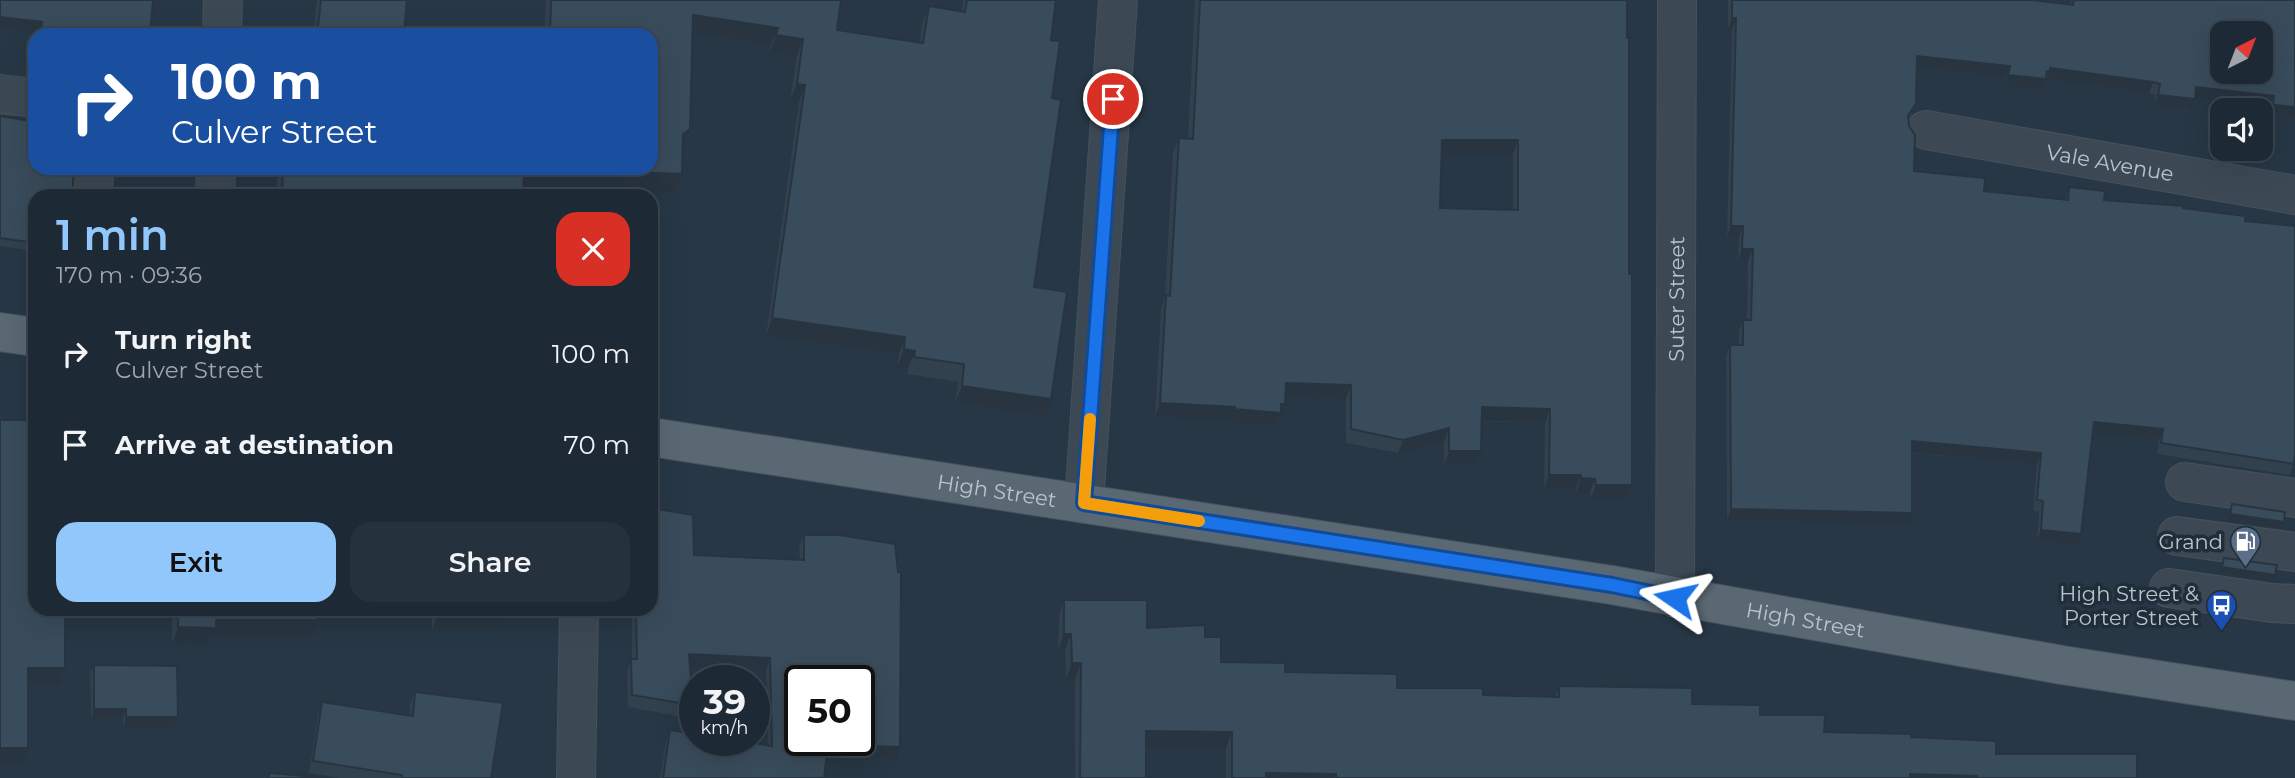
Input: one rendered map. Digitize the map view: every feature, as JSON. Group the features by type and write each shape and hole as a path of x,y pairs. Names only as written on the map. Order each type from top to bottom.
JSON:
{"main road":[{"path":"0,332 28,336"},
{"name":"High Street","path":"658,438 1612,585 2048,662 2295,701"}],"street":[{"path":"222,28 223,0"},
{"path":"1084,503 1118,0"},
{"name":"Suter Street","path":"1675,598 1677,0"},
{"path":"0,94 28,97"},
{"name":"Vale Avenue","path":"1926,130 2295,195"},
{"path":"2185,482 2295,498"},
{"path":"2177,536 2295,552"},
{"path":"2169,588 2295,604"},
{"path":"576,778 579,616"}],"building":[{"path":"0,0 153,0 151,28 42,28 42,22 0,17"},
{"path":"321,0 407,0 404,28 318,28"},
{"path":"551,0 841,0 837,30 923,43 929,6 965,12 967,0 1056,0 1051,40 1060,41 1052,98 1061,100 1034,287 1067,292 1051,399 962,386 964,364 914,357 915,351 904,349 905,337 772,318 805,85 797,84 803,39 776,35 778,28 693,15 690,129 683,134 682,174 658,173 658,28 550,28"},
{"path":"1200,0 1627,0 1629,274 1632,274 1632,485 1596,485 1595,479 1581,478 1581,475 1549,475 1550,409 1482,407 1481,451 1449,451 1449,428 1403,440 1351,429 1351,385 1286,383 1285,404 1281,404 1281,413 1234,409 1235,407 1160,403 1166,295 1170,296 1179,138 1193,139","holes":["1442,140 1518,140 1518,210 1440,208"]},
{"path":"1732,0 2032,0 2073,5 2074,0 2295,0 2295,107 2273,105 2274,96 2196,87 2195,99 2158,95 2160,84 2153,82 2050,68 2046,79 2008,75 2010,66 1917,56 1916,103 1908,116 1909,126 1915,135 1914,171 1985,178 1984,191 2068,200 2069,187 2105,191 2104,200 2183,206 2245,216 2245,221 2295,226 2294,464 2161,443 2163,429 2094,422 2081,534 2041,530 2043,501 2037,500 2041,453 1912,441 1912,513 1731,509 1730,345 1743,345 1743,320 1751,320 1753,249 1742,249 1743,226 1731,226 1736,18 1732,18"},
{"path":"0,116 28,121 28,175 74,175 72,189 28,189 28,242 0,238"},
{"path":"283,175 524,175 523,189 282,189"},
{"path":"0,420 28,420 28,616 65,616 65,668 28,668 28,748 0,748"},
{"path":"2232,504 2285,512 2284,522 2230,514"},
{"path":"658,509 693,515 694,555 804,560 804,535 839,535 895,544 898,572 901,572 900,747 875,746 875,665 784,665 784,756 827,756 824,778 663,778 670,730 679,731 679,756 770,756 770,658 689,654 690,665 679,665 679,703 632,695 631,659 637,659 636,616 658,616"},
{"path":"2224,558 2277,565 2275,575 2222,567"},
{"path":"1064,600 1147,600 1147,628 1205,625 1205,637 1221,637 1221,662 1285,663 1285,672 1397,674 1397,688 1483,688 1483,695 1559,697 1559,686 1692,688 1692,704 1760,705 1760,715 1825,715 1824,732 1911,734 1911,737 1996,741 1996,754 2137,754 2137,778 1977,778 1910,774 1910,778 1336,778 1336,774 1266,773 1266,778 1232,778 1232,732 1146,731 1146,778 1080,778 1081,663 1072,663 1071,634 1064,634"},
{"path":"178,616 318,616 318,620 216,620 216,628 178,627"},
{"path":"94,665 177,666 178,717 126,717 126,709 94,709"},
{"path":"415,692 503,703 491,778 402,778 402,775 313,761 322,702 413,716"},
{"path":"269,773 330,778 269,778"}],"slow traffic":[{"path":"1090,419 1084,503 1199,521"}],"place":[{"name":"Grand","path":"2246,568"},
{"name":"High Street & Porter Street","path":"2222,632"}],"route":[{"path":"1113,99 1084,503 1612,585 1675,598"}]}
